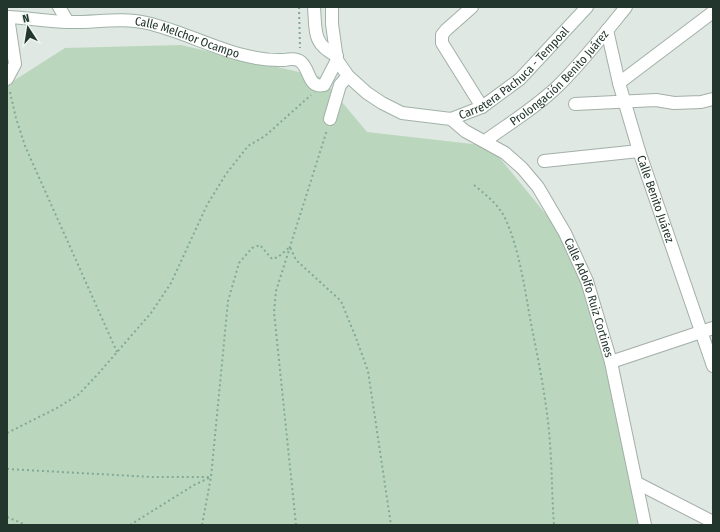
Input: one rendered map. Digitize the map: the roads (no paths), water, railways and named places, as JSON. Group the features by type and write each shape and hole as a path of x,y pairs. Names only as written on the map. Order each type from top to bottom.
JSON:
{"street":[{"path":"59,7 68,22"},
{"path":"314,7 316,35 320,44 337,58"},
{"name":"Carretera Pachuca - Tempoal","path":"332,7 332,24 337,58 348,76 367,93 382,103 402,113 451,119 482,107 520,78 587,7"},
{"path":"472,7 446,30 442,35 442,43 482,107"},
{"name":"Prolongación Benito Juárez","path":"485,141 560,84 581,62 626,7"},
{"path":"619,83 713,12"},
{"path":"7,79 15,64 8,17"},
{"name":"Calle Melchor Ocampo","path":"8,17 68,22 145,22 255,58 269,60 293,59 301,61 305,66 310,79 315,84 320,86 324,85 337,58"},
{"name":"Calle Benito Juárez","path":"607,30 619,83 638,151 713,366"},
{"path":"330,119 340,85 348,76"},
{"path":"575,104 624,100 656,100 674,104 713,100"},
{"name":"Calle Adolfo Ruiz Cortines","path":"451,119 465,131 505,153 522,168 538,187 565,232 587,281 612,362 645,525"},
{"path":"544,161 638,151"},
{"path":"612,362 713,328"},
{"path":"637,482 713,522"}]}
